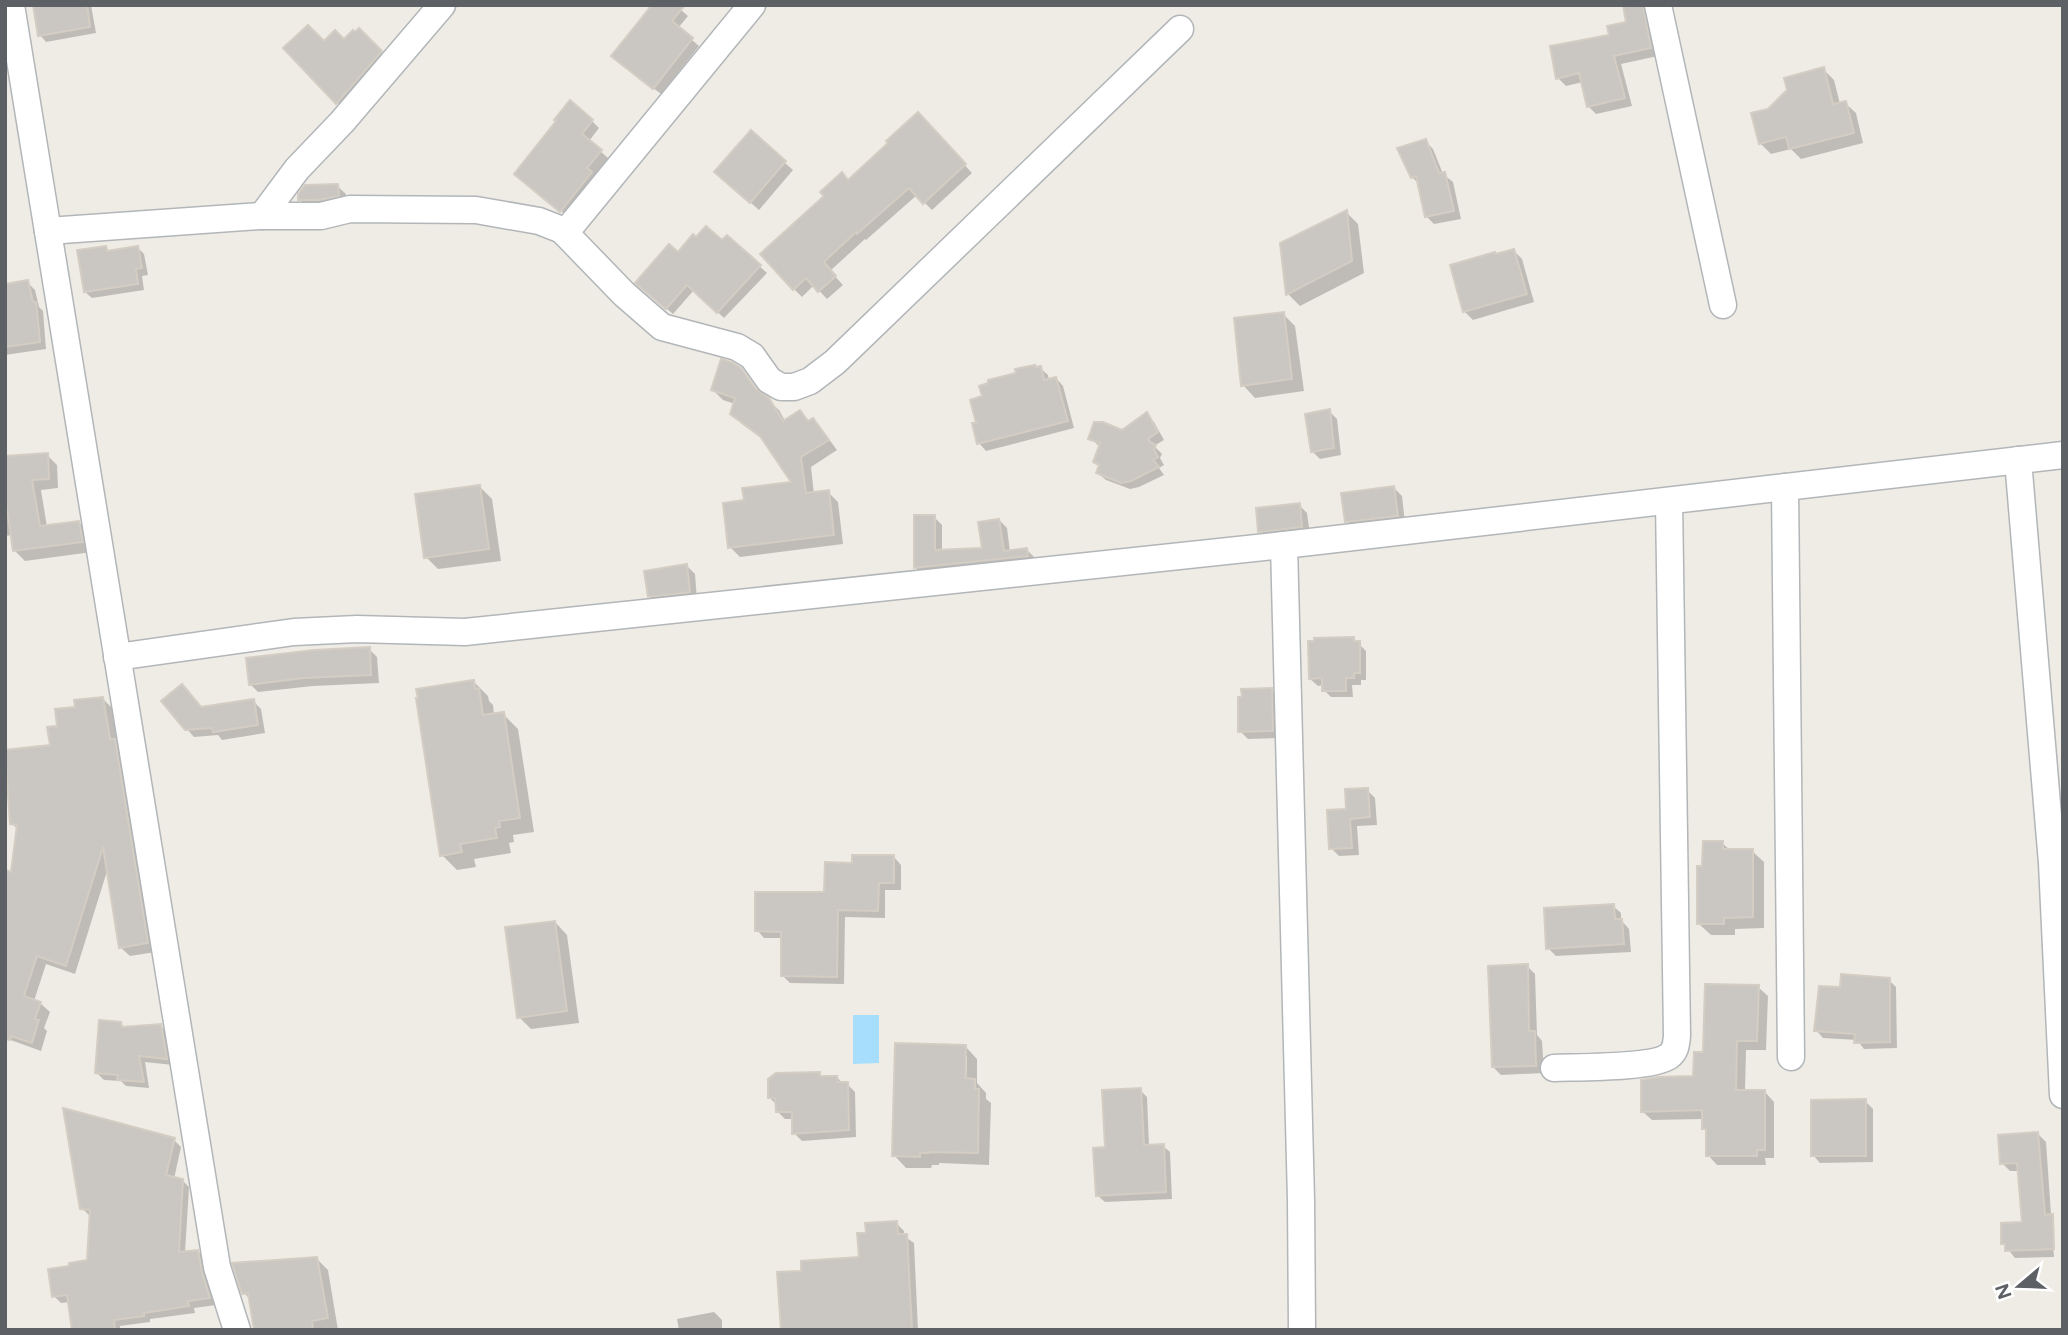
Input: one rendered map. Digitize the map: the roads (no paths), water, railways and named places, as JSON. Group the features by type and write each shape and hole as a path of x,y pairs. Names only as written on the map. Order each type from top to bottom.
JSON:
{"street":[{"path":"10,5 217,1267 237,1330"},
{"path":"262,216 298,169 442,5"},
{"path":"565,233 752,5"},
{"path":"1658,5 1723,304"},
{"path":"48,231 262,216 321,216 350,209 476,211 539,221 562,230 624,294 662,327 737,347 752,356 769,380 781,387 794,387 810,381 835,362 1180,29"},
{"path":"117,657 294,632 357,629 465,632 1284,545 2063,455"},
{"path":"2018,460 2052,863 2063,1095"},
{"path":"1784,487 1791,1057"},
{"path":"1554,1068 1646,1063 1668,1057 1675,1049 1677,1036 1669,500"},
{"path":"1284,545 1302,1330"}],"water":[{"path":"853,1015 879,1015 879,1063 853,1064"}]}
